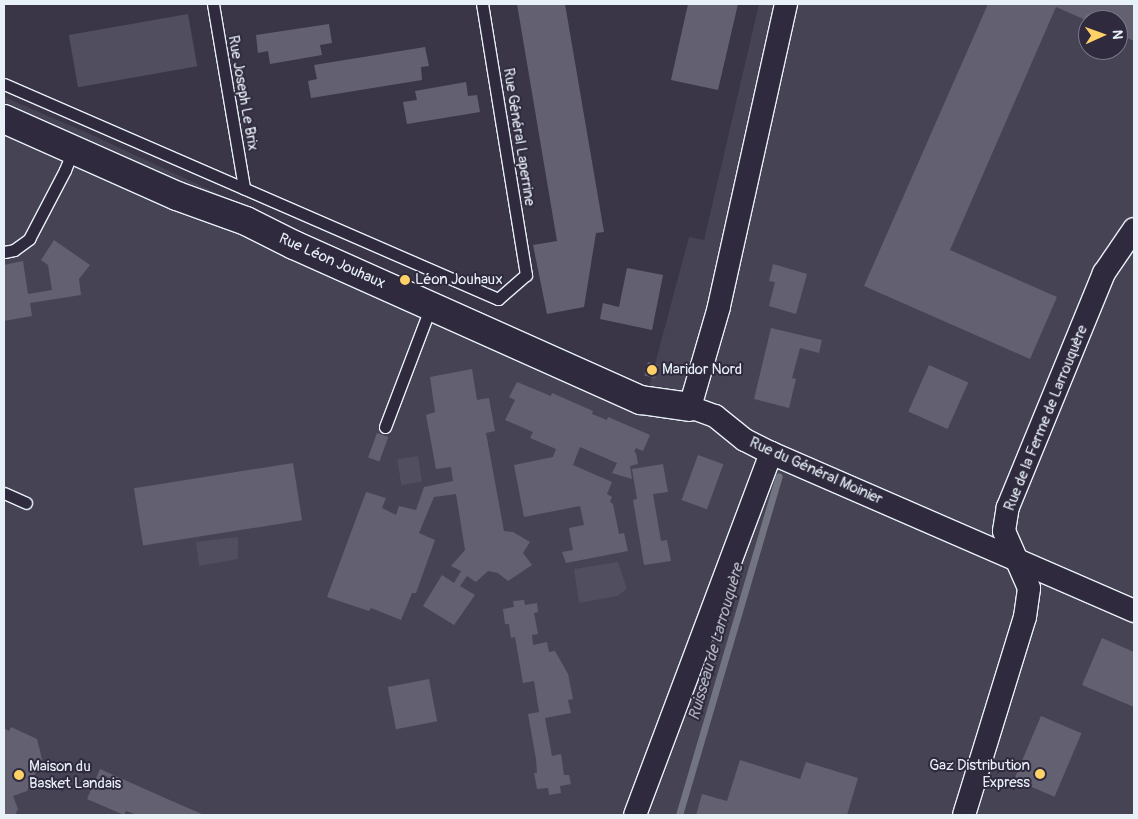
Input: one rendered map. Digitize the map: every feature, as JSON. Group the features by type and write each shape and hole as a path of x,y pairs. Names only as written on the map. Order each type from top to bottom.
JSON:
{"street":[{"path":"690,407 719,308 786,4"},
{"name":"Rue Léon Jouhaux","path":"4,119 177,196 246,221 294,245 641,400 690,407"},
{"name":"Rue de la Ferme de Larrouquère","path":"964,815 1025,617 1029,588 1004,531 1008,507 1104,273 1134,229"},
{"name":"Rue du Général Moinier","path":"690,407 715,416 745,440 771,453 1134,611"},
{"path":"635,815 771,453"}],"lane":[{"name":"Rue Joseph Le Brix","path":"213,4 244,188"},
{"name":"Rue Général Laperrine","path":"244,188 498,299 526,275 482,4"},
{"path":"4,84 244,188"},
{"path":"4,252 14,250 29,239 66,170 73,150"},
{"path":"385,427 431,306"},
{"path":"4,493 26,503"}],"shaded area":[{"path":"759,4 1134,4 1134,815 4,815 4,97 92,135 647,394 689,237 704,240"},
{"path":"188,14 197,66 78,87 69,35"},
{"path":"418,456 422,482 401,485 397,459"},
{"path":"238,537 238,559 199,566 196,542"},
{"path":"618,562 627,589 617,596 579,603 574,569"}],"building":[{"path":"517,4 565,4 604,232 596,233 584,307 547,314 533,245 557,241"},
{"path":"688,4 738,4 718,90 671,80"},
{"path":"988,4 1134,4 1134,41 1128,38 1128,10 1078,10 1078,17 1056,7 950,250 1057,297 1030,359 864,286"},
{"path":"329,24 332,43 320,45 322,55 270,64 268,51 258,53 256,35"},
{"path":"425,47 429,66 421,67 422,80 311,98 308,81 317,79 314,65"},
{"path":"466,82 468,96 477,95 480,112 407,124 403,102 417,100 415,91"},
{"path":"54,240 90,265 79,279 81,295 30,303 32,316 4,321 4,265 23,261 28,294 52,290 48,265 41,260"},
{"path":"773,264 807,274 796,314 769,306 775,282 769,281"},
{"path":"627,268 663,275 652,330 600,319 603,303 619,307"},
{"path":"771,328 822,340 819,353 800,348 792,378 796,379 789,408 754,399"},
{"name":"Maridor Nord","path":"648,362 659,365 655,378 644,376"},
{"path":"929,365 968,382 948,429 908,412"},
{"path":"472,369 477,400 489,398 495,431 486,433 504,531 513,532 530,542 523,553 532,565 508,581 498,573 488,571 476,582 467,576 460,586 475,595 454,625 423,606 442,575 454,583 461,571 451,566 465,550 456,494 434,497 419,533 435,540 416,593 412,593 401,620 371,608 369,611 327,597 366,492 386,498 382,508 396,515 399,506 416,510 424,487 453,481 451,467 436,469 426,415 435,412 430,377"},
{"path":"517,382 551,396 552,393 593,411 592,414 607,420 608,417 650,435 643,451 636,448 634,452 636,453 638,464 630,466 632,479 612,473 617,463 580,447 573,465 612,482 607,494 612,497 610,502 613,504 619,534 624,533 628,551 566,563 562,552 573,550 569,528 584,525 580,506 524,517 514,465 553,457 556,449 530,438 533,432 505,420 515,400 509,397"},
{"path":"377,433 388,437 379,462 368,457"},
{"path":"698,455 723,464 707,509 682,500"},
{"path":"293,463 302,520 143,545 134,488"},
{"path":"663,464 668,492 653,494 661,541 667,540 671,561 644,565 633,500 637,499 632,469"},
{"path":"524,600 525,605 537,603 538,612 534,613 538,634 532,635 533,645 547,642 549,652 555,651 568,674 573,699 568,700 571,713 545,718 552,756 561,754 564,775 569,775 571,784 560,786 561,793 549,795 548,788 537,789 534,773 537,773 536,759 528,714 539,712 534,681 523,683 515,637 511,638 509,624 505,624 503,609 514,607 513,601"},
{"path":"1102,638 1134,652 1134,707 1082,685"},
{"path":"429,679 437,721 396,729 388,687"},
{"path":"1041,716 1082,733 1055,797 1014,780"},
{"name":"Maison du Basket Landais","path":"11,727 37,739 42,759 27,791 13,796 18,809 15,815 4,815 4,728 9,731"},
{"path":"740,760 800,779 806,762 858,778 847,815 696,815 702,794 727,801"},
{"path":"100,769 204,815 137,815 126,811 124,815 87,799"}],"waterway":[{"name":"Ruisseau de Larrouquère","path":"679,815 779,476"}],"place":[{"name":"Léon Jouhaux","path":"405,280"},
{"name":"Maridor Nord","path":"652,370"},
{"name":"Gaz Distribution Express","path":"1040,774"},
{"name":"Maison du Basket Landais","path":"19,775"}]}
